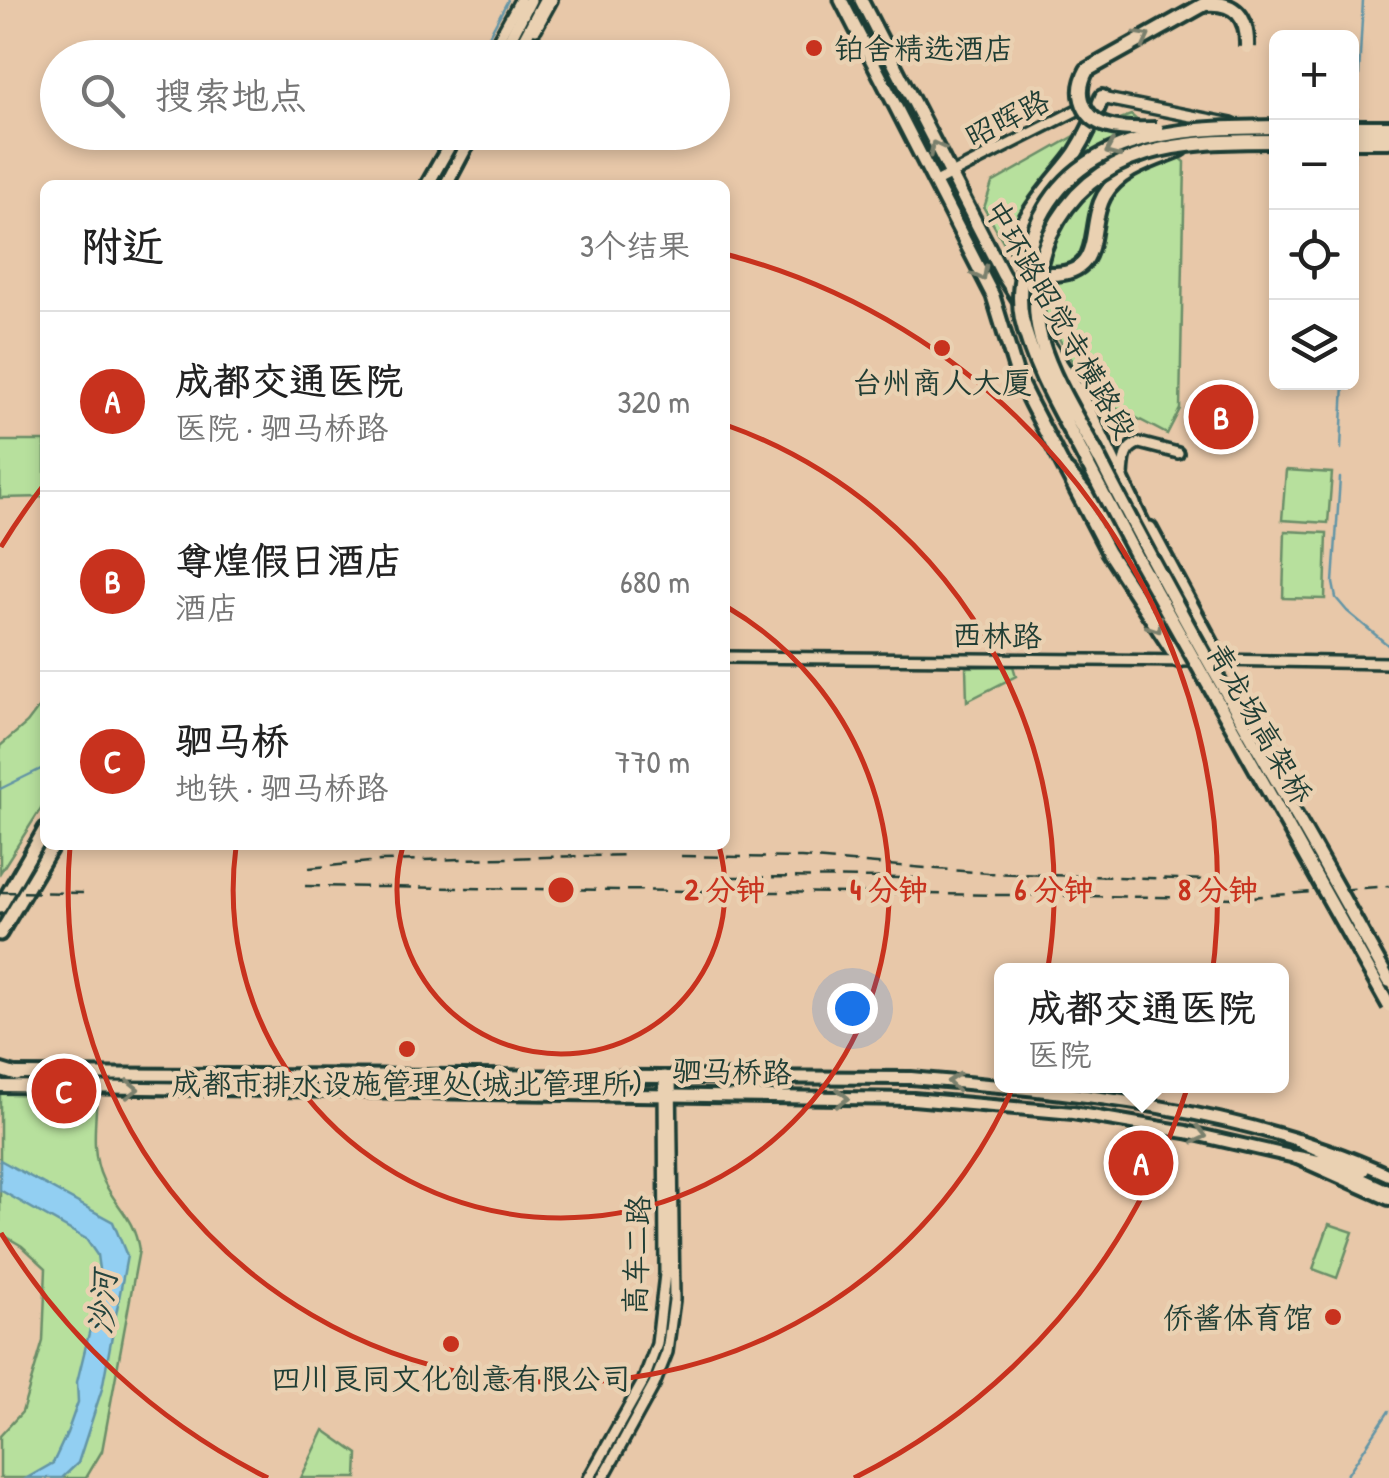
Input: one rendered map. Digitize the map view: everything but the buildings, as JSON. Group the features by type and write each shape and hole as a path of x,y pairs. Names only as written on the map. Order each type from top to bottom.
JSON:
{"highway":[{"path":"1247,47 1248,29 1239,12 1218,3 1205,4 1096,63 1083,78 1082,102 1104,126 1125,130 1269,129"},
{"path":"1102,97 1076,152 1022,223 1019,259 1041,274 1063,273 1087,258 1101,203 1113,184 1132,170 1200,142"},
{"path":"1093,462 1032,352 1022,316 1019,285 1035,228 1068,178 1088,162 1152,135 1210,128"},
{"path":"1359,134 1389,134"},
{"path":"1093,462 1042,343 1036,316 1036,278 1044,249 1066,205 1111,166 1140,155 1200,142 1269,141"}],"main road":[{"name":"中环路昭觉寺横路段","path":"841,0 993,296 1018,378 1108,552 1178,662"},
{"name":"中环路昭觉寺横路段","path":"861,0 1002,276 1083,398 1132,499 1221,660"},
{"path":"512,40 536,2"},
{"path":"523,40 536,2"},
{"path":"430,180 447,150"},
{"path":"449,180 464,150"},
{"name":"青龙场高架桥","path":"1093,462 1389,1010"},
{"path":"1068,472 1095,504 1128,560 1193,643"},
{"path":"1132,499 1193,643"},
{"name":"青龙场高架桥","path":"1193,643 1389,981"},
{"path":"0,908 40,838"},
{"path":"0,934 50,850"},
{"path":"0,1072 17,1074"},
{"name":"驷马桥路","path":"17,1074 910,1078 994,1087"},
{"name":"驷马桥路","path":"0,1086 973,1102 1186,1132 1296,1157 1389,1195"},
{"name":"驷马桥路","path":"1039,1093 1192,1114 1332,1149 1389,1175"},
{"path":"1300,1142 1389,1195"},
{"path":"1296,1157 1328,1160 1389,1183"}],"street":[{"path":"501,40 536,2"},
{"name":"昭晖路","path":"934,184 1102,97"},
{"path":"1102,97 1269,128"},
{"path":"1123,480 1125,454 1134,444 1178,453"},
{"name":"西林路","path":"730,657 1389,663"},
{"name":"高车二路","path":"589,1478 644,1382 657,1344 665,1274 668,1076"},
{"name":"高车二路","path":"603,1478 654,1385 666,1352 674,1300 668,1096"}],"green space":[{"path":"1131,115 1185,162 1180,409 1167,434 1091,394 984,208 992,183 1075,136"},
{"path":"0,441 40,441 40,497 0,498"},
{"path":"1286,470 1332,473 1328,523 1282,520"},
{"path":"1285,531 1327,533 1325,599 1283,598"},
{"path":"1013,666 1016,676 967,701 966,667"},
{"path":"40,706 40,810 0,873 0,746"},
{"path":"0,1091 97,1093 95,1137 99,1170 137,1239 139,1250 102,1451 86,1478 0,1478 0,1436 22,1412 43,1341 46,1268 0,1233"},
{"path":"1329,1224 1353,1232 1337,1278 1313,1269"},
{"path":"324,1430 358,1454 357,1478 301,1478"}],"water":[{"name":"沙河","path":"0,1160 113,1222 127,1256 102,1389 78,1463 62,1478 27,1478 53,1463 78,1402 77,1382 101,1284 97,1255 86,1239 0,1190"}],"waterway":[{"path":"487,40 508,0"},
{"path":"1359,75 1363,0"},
{"path":"1341,449 1344,390"},
{"path":"1340,478 1333,583 1336,598 1389,646"},
{"path":"0,789 40,769"},
{"path":"1345,1478 1389,1411"}],"railway":[{"path":"309,868 380,861 628,855"},
{"path":"681,856 801,858 988,873 1241,881"},
{"path":"726,877 921,878"},
{"path":"305,886 1237,898 1389,886"},
{"path":"0,892 83,893"}],"place":[{"name":"铂舍精选酒店","path":"814,48"},
{"name":"台州商人大厦","path":"942,348"},
{"name":"尊煌假日酒店","path":"1221,417"},
{"name":"成都市排水设施管理处(城北管理所)","path":"407,1049"},
{"name":"驷马桥","path":"64,1091"},
{"name":"成都交通医院","path":"1141,1163"},
{"name":"侨酱体育馆","path":"1333,1317"},
{"name":"四川良同文化创意有限公司","path":"451,1344"}]}
